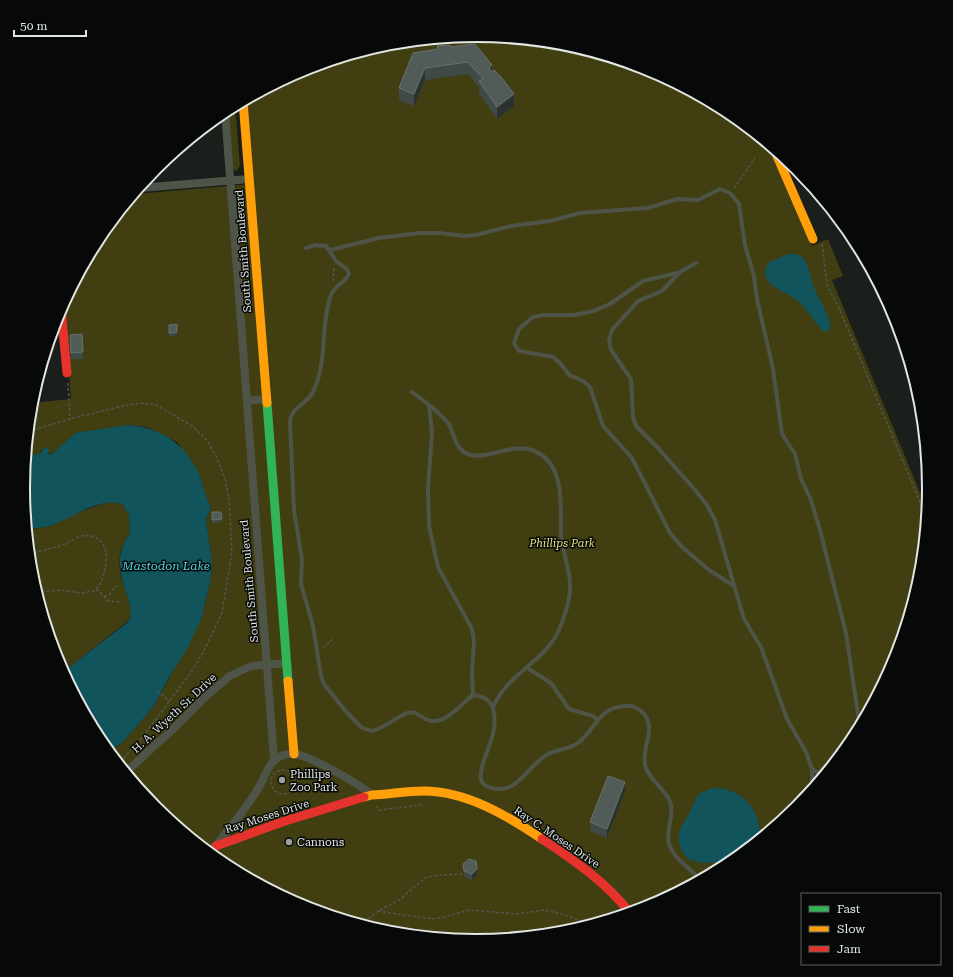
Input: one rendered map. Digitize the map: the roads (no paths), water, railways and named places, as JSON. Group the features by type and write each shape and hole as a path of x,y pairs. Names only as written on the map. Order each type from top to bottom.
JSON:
{"street":[{"name":"South Smith Boulevard","path":"244,108 294,754"},
{"name":"South Smith Boulevard","path":"226,119 268,664 274,760"},
{"path":"780,161 817,240"},
{"path":"147,187 249,179"},
{"path":"62,323 67,377"},
{"path":"247,401 266,399"},
{"name":"H. A. Wyeth Sr. Drive","path":"129,769 206,696 230,676 251,666 287,663"},
{"path":"213,849 259,787 265,773 274,760 280,756 294,754 336,772 374,800"},
{"name":"Ray C. Moses Drive","path":"374,800 425,791 458,796 497,812 510,818 584,867 616,894 626,909"},
{"name":"Ray Moses Drive","path":"216,846 282,822 374,800"}],"lane":[{"path":"330,250 379,238 419,233 470,236 511,226 550,221 580,213 648,208 677,199 698,200 720,189 730,193 737,200 740,207 745,245 754,276 757,299 774,369 782,434 795,454 801,479 815,512 838,602 852,669 859,719"},
{"path":"306,248 322,245 330,250 336,261 347,269 349,274 333,291 326,317 321,362 314,391 311,397 293,412 290,422 294,510 302,560 301,584 313,626 319,667 324,684 343,708 361,727 371,731 380,729 411,712 432,722 438,720 459,709 473,695 472,673 474,642 472,629 438,567 429,526 428,489 432,432 429,405"},
{"path":"696,263 680,272 643,281 610,304 594,310 565,316 543,315 533,317 519,329 514,343 519,351 553,358 560,363 569,375 583,381 590,387 603,426 632,458 670,533 682,547 709,570 734,586"},
{"path":"680,272 662,291 638,301 612,330 609,340 613,353 631,379 633,417 636,426 670,460 707,505 718,531 744,618 761,647 787,719 806,752 812,769 812,783"},
{"path":"412,392 429,405 449,425 458,446 465,452 478,456 510,448 533,451 549,463 558,480 561,498 562,537 570,583 568,604 556,637 504,689 493,708"},
{"path":"526,668 551,683 569,710 593,716 598,720"},
{"path":"473,695 482,696 487,699 493,708 495,728 484,758 480,779 483,784 493,789 513,786 543,757 577,744 586,736 603,713 613,708 629,705 640,710 647,719 650,728 645,751 645,764 650,777 665,794 671,806 668,829 669,845 677,858 696,877"},
{"path":"812,769 820,774"}],"water":[{"path":"788,254 800,256 806,262 813,286 828,316 830,326 829,331 823,331 799,302 774,287 766,277 765,271 768,263"},
{"name":"Mastodon Lake","path":"127,425 150,429 170,438 186,453 198,472 211,507 206,520 212,560 211,578 202,617 187,649 168,679 154,706 123,742 114,749 90,712 68,668 128,622 130,605 123,584 120,560 123,547 130,533 129,515 122,504 102,504 93,506 58,523 32,529 30,488 31,455 39,454 44,448 48,448 49,454 52,454 75,433"},
{"path":"713,788 733,792 749,803 758,820 760,833 721,862 701,863 688,859 681,850 678,838 681,827 697,797 701,793"}],"place":[{"name":"Phillips Zoo Park","path":"282,780"},
{"name":"Cannons","path":"289,842"}],"park label":[{"name":"Phillips Park","path":"562,543"}]}
